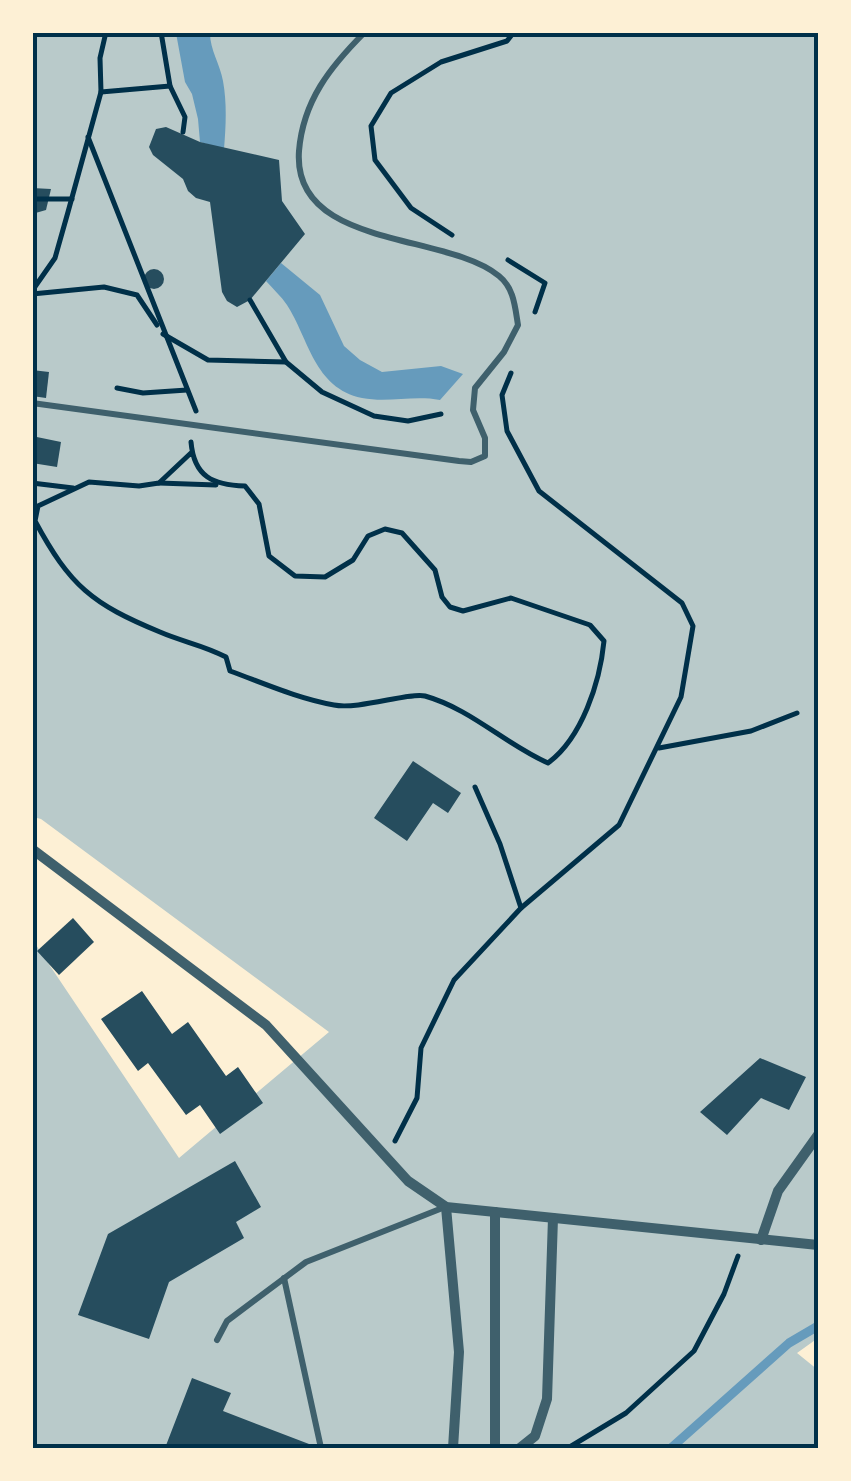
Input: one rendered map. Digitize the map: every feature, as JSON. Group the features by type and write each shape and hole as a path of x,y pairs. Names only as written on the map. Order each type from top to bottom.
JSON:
{"street":[{"path":"32,849 266,1025 408,1181 446,1207 818,1245"},
{"path":"760,1240 778,1191 818,1135"},
{"path":"446,1207 459,1352 453,1448"},
{"path":"495,1212 495,1448"},
{"path":"520,1448 536,1436 547,1400 553,1218"}],"lane":[{"path":"32,404 459,462 485,456 485,438 473,410 475,388 504,352 518,324 508,286 467,256 369,232 330,215 307,190 298,165 301,127 318,86 364,32"},
{"path":"217,1340 226,1322 306,1262 446,1207"},
{"path":"284,1278 320,1448"}],"path":[{"path":"32,292 55,258 101,92 100,58 106,32"},
{"path":"161,32 170,86 185,117 183,132"},
{"path":"459,240 412,208 375,160 371,126 391,93 440,62 507,41 514,32"},
{"path":"101,92 170,86"},
{"path":"88,137 196,411 192,452 200,472 220,486"},
{"path":"32,200 72,198"},
{"path":"496,255 545,283 529,328"},
{"path":"32,292 104,287 137,295 164,335 208,360 286,362"},
{"path":"250,300 286,362 322,392 374,416 408,420 441,414"},
{"path":"387,1157 417,1098 420,1048 454,980 521,908 620,824 681,697 692,626 682,603 539,490 507,431 502,395 516,361"},
{"path":"117,388 143,393 187,390"},
{"path":"159,484 192,452"},
{"path":"89,482 159,484 245,486 258,504 269,556 295,576 325,577 353,560 368,536 385,529 402,533 419,550 435,570 442,597 450,607 463,611 511,598 590,625 604,641 601,671 564,752 548,763 520,750 463,712 421,694 383,703 335,706 230,672 226,657 108,608 58,564 34,521 38,506 89,482"},
{"path":"32,483 76,488"},
{"path":"659,748 751,731 797,712"},
{"path":"475,787 500,844 521,908"},
{"path":"568,1448 626,1413 694,1351 724,1294 744,1238"}],"shaded area":[{"path":"33,33 818,33 818,1338 797,1353 818,1370 818,1448 33,1448 32,939 179,1158 329,1032 41,819 33,817"}],"water":[{"path":"176,33 210,33 224,89 224,149 200,142"},
{"path":"281,263 320,295 344,346 360,360 382,372 441,366 463,374 440,400 372,399 346,393 323,373 287,305 266,281"}],"building":[{"path":"166,127 200,142 279,160 282,201 305,234 250,300 237,307 222,292 210,202 188,191 183,179 153,155 149,147 156,129"},
{"path":"32,188 51,189 46,210 32,214"},
{"path":"154,269 164,279 154,289 144,279"},
{"path":"32,370 49,372 46,398 32,396"},
{"path":"32,436 61,442 57,467 32,463"},
{"path":"413,761 461,793 448,813 433,803 407,841 374,818"},
{"path":"73,918 94,942 59,975 37,951"},
{"path":"142,991 172,1034 188,1022 226,1076 238,1067 263,1103 220,1134 200,1105 186,1115 148,1063 138,1071 101,1019"},
{"path":"760,1058 806,1077 789,1110 761,1098 727,1135 700,1112"},
{"path":"235,1161 261,1207 236,1222 244,1238 169,1282 149,1339 78,1315 108,1234"},
{"path":"192,1378 231,1393 223,1411 309,1444 307,1448 165,1448"}],"waterway":[{"path":"671,1448 789,1343 818,1326"}]}
